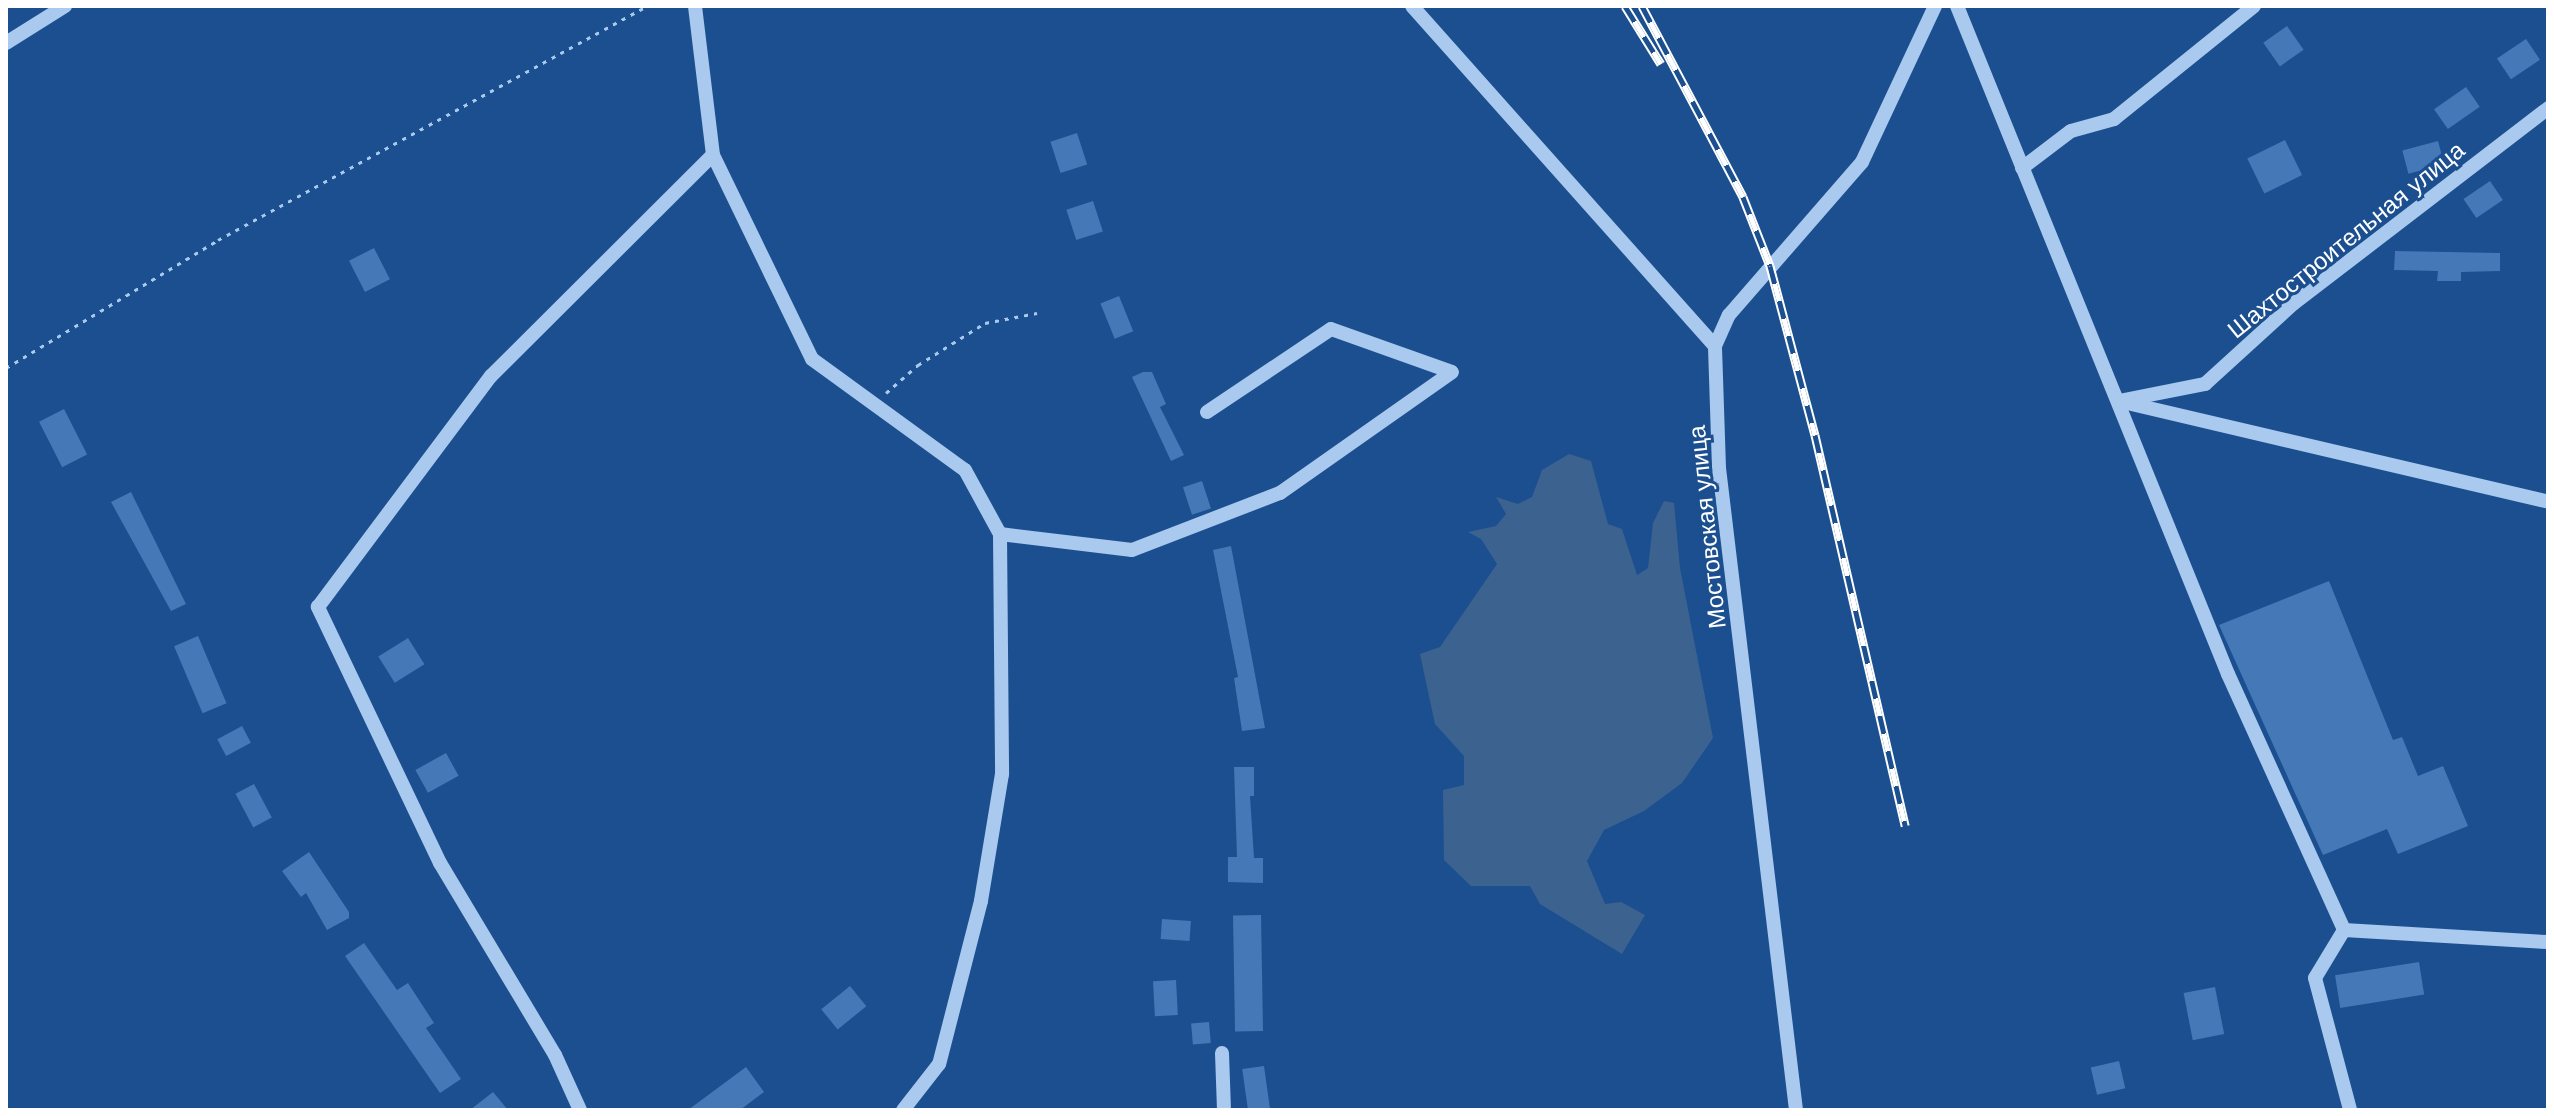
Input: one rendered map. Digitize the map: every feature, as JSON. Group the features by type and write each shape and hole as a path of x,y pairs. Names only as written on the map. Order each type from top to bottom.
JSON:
{"street":[{"path":"6,43 65,6"},
{"path":"695,6 713,155 812,359 965,470 1000,534 1002,774 998,802 981,901 939,1064 903,1110"},
{"path":"1412,6 1715,346"},
{"name":"Мостовская улица","path":"1796,1110 1719,468 1715,346 1729,315 1862,162 1935,6"},
{"path":"1957,6 2228,674 2344,930"},
{"path":"2022,168 2071,131 2114,119 2254,6"},
{"name":"Шахтостроительная улица","path":"2119,401 2205,384 2293,304 2548,108"},
{"path":"580,1110 555,1055 440,863 318,607 491,376 713,155"},
{"path":"1000,534 1132,550 1280,493 1452,372 1331,329 1207,412"},
{"path":"2119,401 2548,502"},
{"path":"2344,930 2548,942"},
{"path":"2344,930 2315,978 2350,1110"},
{"path":"1222,1053 1224,1110"}],"path":[{"path":"6,368 232,233 647,6"},
{"path":"874,404 918,365 985,323 1037,313"}],"water":[{"path":"1569,454 1591,461 1608,524 1622,529 1637,575 1648,568 1653,523 1664,501 1674,503 1680,568 1713,738 1682,783 1644,811 1604,830 1587,861 1605,904 1621,902 1645,915 1622,954 1540,904 1530,886 1471,886 1444,860 1443,790 1464,785 1464,756 1435,724 1420,654 1440,647 1497,564 1481,539 1468,532 1496,526 1506,514 1496,497 1518,504 1532,497 1542,470"}],"building":[{"path":"2287,26 2304,50 2280,66 2263,43"},
{"path":"2526,39 2540,60 2511,79 2497,59"},
{"path":"2466,87 2480,107 2448,129 2434,109"},
{"path":"1077,133 1087,164 1061,173 1050,142"},
{"path":"2285,140 2302,175 2264,193 2247,158"},
{"path":"2438,141 2444,164 2408,174 2402,151"},
{"path":"2490,181 2503,200 2476,218 2463,199"},
{"path":"1093,201 1103,231 1076,240 1066,210"},
{"path":"374,248 390,279 365,292 349,261"},
{"path":"2395,251 2500,253 2500,271 2461,272 2461,281 2437,281 2438,271 2394,270"},
{"path":"1119,296 1133,331 1115,339 1100,303"},
{"path":"1152,372 1166,404 1160,407 1184,455 1171,461 1132,377"},
{"path":"64,409 87,454 62,467 39,422"},
{"path":"1202,481 1211,509 1192,515 1183,487"},
{"path":"131,492 186,604 171,611 111,502"},
{"path":"1231,546 1265,728 1242,731 1234,678 1238,677 1213,550"},
{"path":"2329,581 2393,740 2402,737 2418,776 2443,766 2468,826 2398,854 2387,829 2323,855 2219,625"},
{"path":"198,636 227,703 203,713 174,646"},
{"path":"408,638 424,664 395,683 378,657"},
{"path":"242,726 251,743 226,756 217,739"},
{"path":"446,753 459,776 428,793 415,770"},
{"path":"1234,767 1254,767 1254,796 1250,796 1254,858 1263,858 1263,883 1228,882 1228,857 1237,857"},
{"path":"254,784 272,818 253,827 235,794"},
{"path":"309,852 349,912 349,918 327,930 306,893 301,897 282,871"},
{"path":"1233,915 1261,915 1263,1031 1235,1031"},
{"path":"1162,919 1191,921 1190,941 1161,939"},
{"path":"364,943 397,990 408,983 434,1023 426,1028 461,1079 440,1093 345,956"},
{"path":"2419,962 2424,995 2340,1008 2335,975"},
{"path":"1176,980 1178,1015 1155,1016 1153,981"},
{"path":"850,986 866,1006 838,1029 821,1009"},
{"path":"2215,987 2224,1034 2193,1040 2184,993"},
{"path":"1209,1022 1211,1043 1193,1044 1191,1024"},
{"path":"2119,1061 2125,1088 2097,1095 2091,1068"},
{"path":"1264,1066 1270,1110 1248,1110 1242,1069"},
{"path":"746,1067 764,1092 740,1110 688,1110"},
{"path":"493,1092 508,1110 470,1110"}],"railway":[{"path":"1625,6 1661,64"},
{"path":"1642,6 1743,197 1770,266 1815,435 1905,826"}]}
